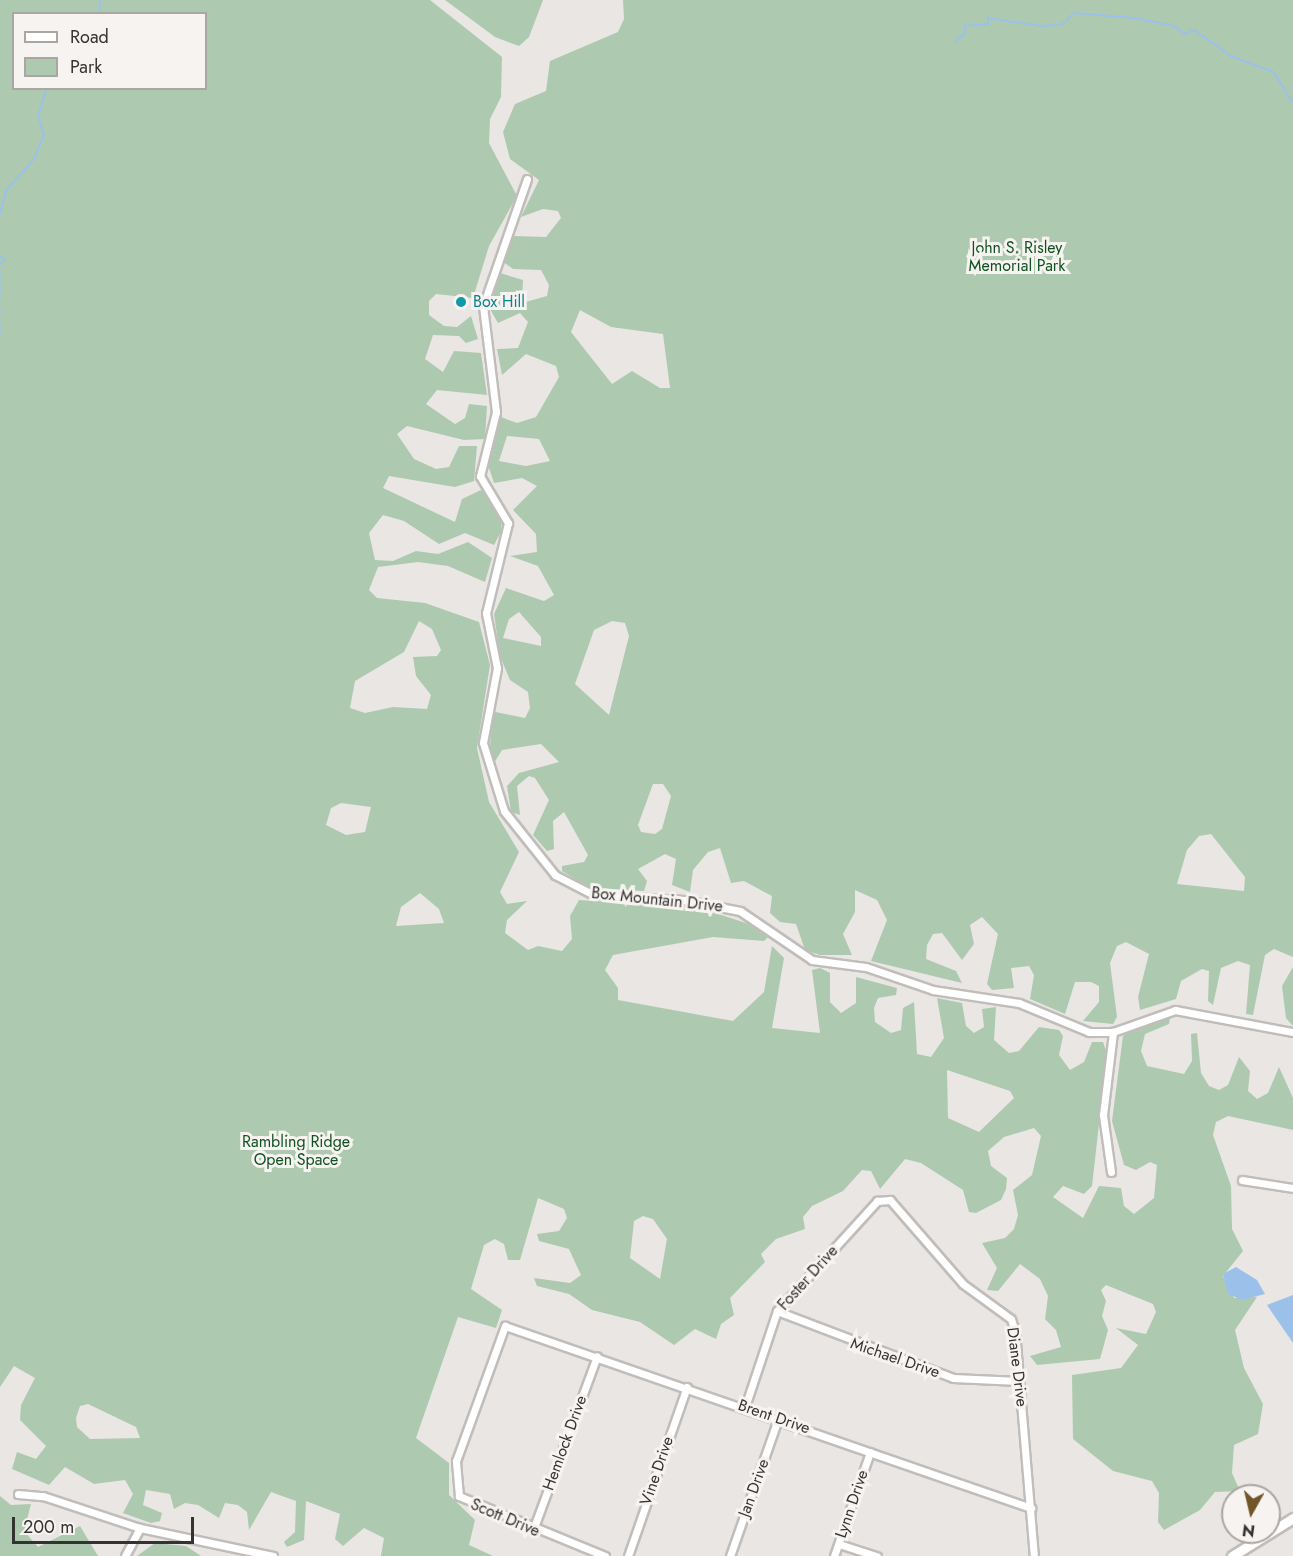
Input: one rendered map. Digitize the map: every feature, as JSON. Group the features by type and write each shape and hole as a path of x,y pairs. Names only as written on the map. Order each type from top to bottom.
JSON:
{"main road":[{"path":"1232,1556 1293,1518"}],"street":[{"name":"Box Mountain Drive","path":"527,179 483,306 496,412 480,476 508,517 486,613 497,668 483,743 510,820 555,874 585,893 721,905 757,918 812,960 866,967 933,990 1019,1003 1089,1032 1113,1032 1175,1010 1293,1032"},
{"path":"1111,1172 1103,1115 1113,1032"},
{"path":"1242,1180 1293,1188"},
{"name":"Foster Drive","path":"745,1407 777,1311 883,1198"},
{"name":"Diane Drive","path":"883,1198 906,1215 963,1284 1011,1319 1019,1381 1034,1556"},
{"name":"Michael Drive","path":"777,1311 953,1378 1019,1381"},
{"name":"Brent Drive","path":"474,1408 505,1326 517,1326 1031,1508"},
{"name":"Hemlock Drive","path":"533,1530 597,1356"},
{"name":"Vine Drive","path":"628,1556 687,1387"},
{"name":"Scott Drive","path":"474,1408 456,1461 459,1496 533,1530 605,1556"},
{"name":"Jan Drive","path":"730,1556 778,1419"},
{"name":"Lynn Drive","path":"834,1556 870,1452"},
{"path":"18,1494 43,1496 140,1528 273,1556"},
{"path":"124,1556 140,1528"},
{"path":"839,1544 877,1556"}],"green space":[{"name":"Rambling Ridge Open Space","path":"0,0 430,0 502,57 501,97 490,119 489,143 517,196 489,246 473,298 436,294 429,301 429,315 444,326 457,327 471,316 478,339 466,343 459,336 433,335 425,359 443,372 454,351 481,353 487,395 437,390 426,404 455,424 465,418 469,404 487,406 485,439 464,440 407,426 397,434 414,459 436,469 449,467 459,446 477,446 474,481 455,487 389,476 383,488 455,522 462,499 481,490 502,515 501,532 494,545 465,533 439,544 404,521 383,515 369,533 375,560 393,561 416,551 438,554 468,542 492,558 485,582 448,566 418,562 378,567 369,590 377,598 425,603 479,622 490,665 477,748 489,802 519,852 500,892 507,904 527,901 507,920 505,933 528,950 538,946 562,951 572,939 570,916 579,900 703,909 758,927 768,937 764,941 713,937 613,955 605,970 618,988 618,1000 733,1021 764,992 772,946 784,958 772,1028 820,1033 812,970 820,968 830,973 830,1002 841,1013 856,1003 856,977 897,988 896,995 878,998 874,1008 875,1022 891,1033 901,1030 903,1008 914,1002 917,1054 931,1057 944,1038 937,998 962,1003 966,1026 974,1033 984,1027 982,1009 996,1007 994,1040 1009,1053 1019,1051 1039,1027 1059,1030 1063,1036 1059,1055 1070,1070 1084,1062 1092,1042 1103,1042 1107,1053 1092,1186 1084,1194 1063,1186 1053,1197 1083,1218 1099,1186 1121,1188 1124,1206 1134,1214 1154,1198 1157,1165 1150,1162 1136,1170 1124,1165 1112,1121 1123,1036 1139,1025 1170,1018 1169,1024 1145,1034 1141,1051 1147,1066 1184,1074 1192,1061 1191,1034 1197,1033 1201,1073 1209,1086 1219,1090 1228,1085 1239,1057 1250,1071 1248,1091 1257,1099 1268,1093 1279,1067 1293,1098 1293,1130 1228,1116 1216,1122 1213,1135 1231,1186 1232,1229 1243,1251 1223,1276 1234,1298 1257,1297 1235,1330 1244,1368 1263,1404 1258,1434 1234,1445 1232,1473 1237,1484 1221,1484 1221,1492 1215,1492 1200,1510 1164,1530 1158,1522 1159,1493 1152,1481 1113,1471 1073,1439 1072,1375 1121,1368 1138,1345 1116,1328 1146,1334 1156,1312 1153,1304 1106,1285 1101,1290 1106,1301 1102,1316 1108,1330 1100,1359 1037,1365 1030,1356 1061,1347 1056,1330 1045,1319 1048,1296 1040,1279 1020,1264 998,1291 987,1290 997,1268 982,1243 1005,1238 1014,1229 1018,1215 1013,1190 1032,1175 1041,1136 1034,1128 1004,1137 988,1151 991,1166 1007,1178 1006,1189 1001,1200 976,1213 969,1212 963,1190 921,1163 905,1159 880,1189 871,1171 862,1170 843,1191 812,1206 803,1217 805,1229 776,1239 761,1254 765,1262 730,1298 734,1315 721,1324 716,1339 695,1329 674,1345 640,1322 592,1310 569,1294 537,1286 534,1278 570,1283 581,1275 569,1249 539,1241 537,1234 559,1231 567,1218 564,1209 538,1198 520,1260 508,1260 504,1244 495,1239 484,1245 471,1289 502,1310 496,1328 458,1317 416,1438 449,1463 449,1495 475,1520 469,1545 493,1556 381,1556 384,1538 364,1528 343,1546 335,1539 340,1514 306,1501 304,1540 287,1547 284,1542 295,1532 296,1501 271,1492 249,1530 247,1512 238,1505 225,1503 219,1518 198,1505 185,1503 174,1509 170,1494 146,1490 143,1505 162,1513 160,1521 151,1523 123,1513 133,1494 125,1480 94,1484 65,1467 49,1485 12,1469 17,1452 36,1459 46,1446 20,1420 21,1405 35,1378 14,1366 0,1387","holes":["419,621 432,629 441,650 437,656 413,657 416,676 431,695 427,709 393,707 365,713 350,708 355,681 404,652","341,803 371,807 365,832 346,835 326,825 331,808","420,893 439,909 444,923 396,926 401,907","947,1070 1010,1091 1014,1098 979,1132 948,1118","643,1216 653,1219 667,1239 660,1279 630,1258 634,1221","88,1404 136,1427 140,1438 90,1439 77,1427 76,1418 80,1406"]},
{"path":"445,0 543,0 529,37 519,46 495,37"},
{"name":"John S. Risley Memorial Park","path":"623,0 1293,0 1293,957 1274,949 1265,955 1253,1015 1246,1014 1250,965 1238,961 1221,968 1213,1005 1208,1001 1209,971 1202,969 1181,981 1176,999 1140,1010 1138,997 1149,954 1126,942 1117,946 1110,963 1117,1017 1113,1024 1083,1021 1099,1002 1099,986 1091,982 1075,982 1065,1014 1030,999 1034,975 1029,966 1011,968 1014,988 992,990 987,984 998,934 982,917 970,925 974,944 962,960 942,933 933,934 927,945 926,959 956,971 962,983 871,961 887,920 877,900 855,890 855,912 843,934 852,955 820,955 805,950 796,924 780,922 770,913 772,896 744,881 731,883 720,848 708,852 693,870 690,892 672,885 676,859 665,854 638,869 647,881 644,891 590,888 562,871 562,866 584,862 588,855 564,812 553,821 554,849 547,851 533,835 549,800 535,778 529,776 517,786 520,815 511,812 507,786 519,773 559,762 541,744 502,750 494,763 490,756 491,711 525,718 530,708 528,692 510,680 500,656 494,614 506,588 544,601 554,595 538,566 510,556 537,552 536,534 513,510 537,486 522,478 494,483 488,465 501,417 517,423 536,417 559,377 556,366 526,354 502,375 497,349 518,348 528,322 520,313 498,323 490,309 500,273 523,280 522,303 547,296 549,285 541,270 513,269 502,261 513,236 546,237 561,218 558,211 543,209 521,217 539,180 510,159 503,132 515,104 546,91 550,61 618,32 624,19","holes":["580,310 611,327 663,334 670,388 660,388 632,371 612,384 571,332","507,436 539,439 550,461 526,466 499,461","519,612 541,637 541,646 503,638 509,619","612,621 625,623 629,636 609,715 575,684 594,630","653,784 663,784 671,796 662,829 655,834 641,832 638,825","1211,834 1245,877 1244,891 1177,884 1187,850 1199,836"]},
{"path":"1293,967 1292,1025 1286,1018 1282,986"},
{"path":"0,1496 11,1505 31,1504 24,1531 38,1547 80,1526 98,1556 0,1556"},
{"path":"155,1543 186,1546 201,1556 137,1556"}],"water":[{"path":"1236,1267 1257,1280 1265,1294 1242,1300 1228,1294 1223,1274"},
{"path":"1293,1295 1293,1343 1267,1305"}],"waterway":[{"path":"99,12 100,0"},
{"path":"955,42 965,34 965,26 988,24 988,18 1040,26 1062,25 1074,13 1135,18 1175,26 1185,34 1195,30 1231,56 1274,72 1293,103"},
{"path":"0,214 6,191 34,159 44,135 38,117 46,90"},
{"path":"0,256 5,260 0,266"},
{"path":"0,271 0,298"},
{"path":"0,323 0,337"}],"place":[{"name":"Box Hill","path":"461,302"}]}
